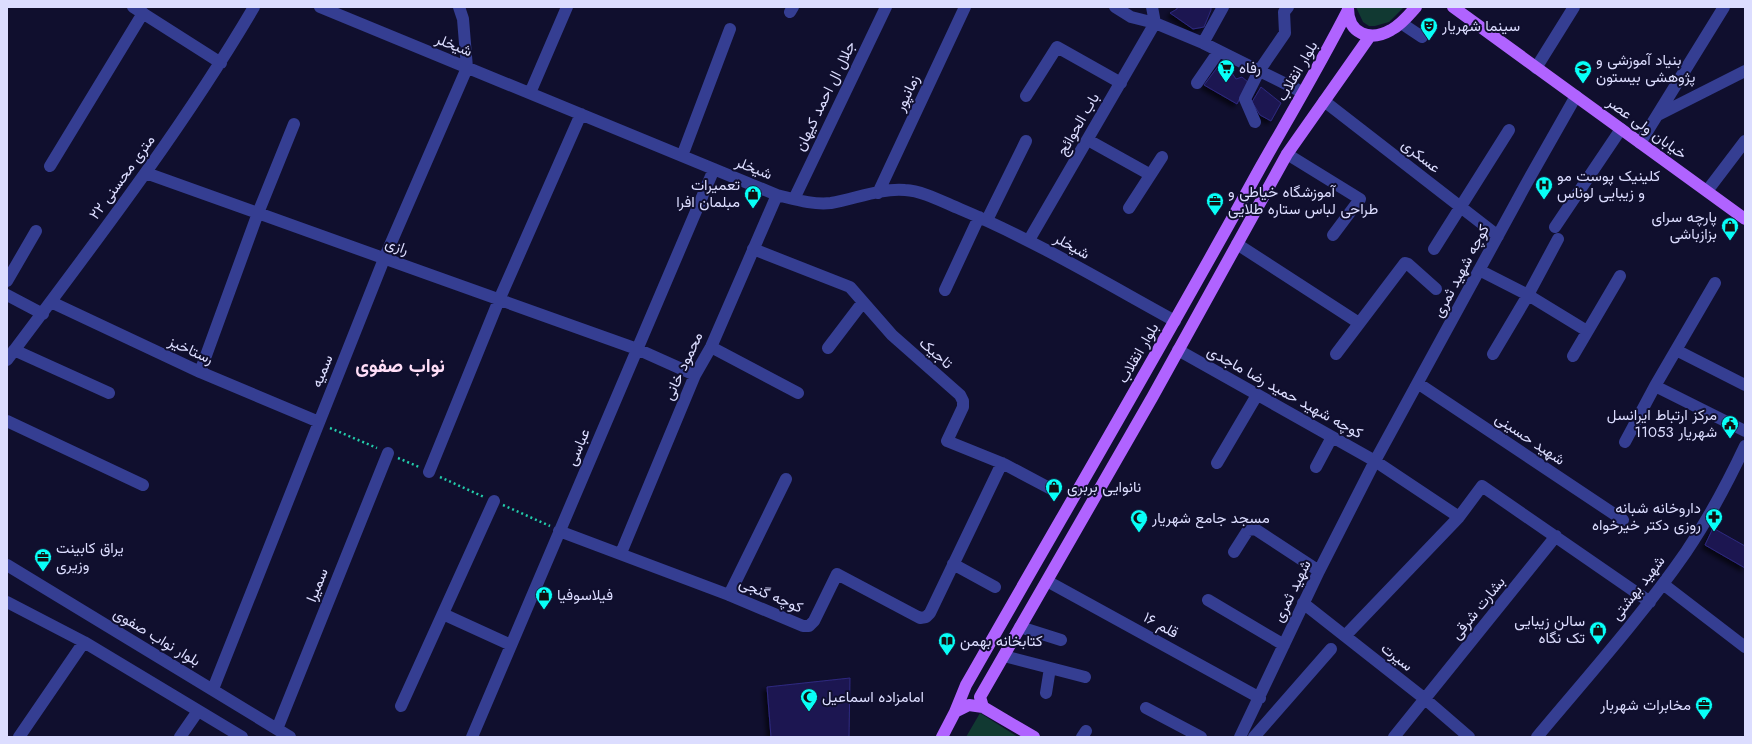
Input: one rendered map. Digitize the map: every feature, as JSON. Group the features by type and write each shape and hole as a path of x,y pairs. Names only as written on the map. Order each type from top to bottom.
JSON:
{"main road":[{"path":"1348,9 1354,28 1358,32 1370,36 1381,35 1401,23 1416,7"},
{"name":"بلوار انقلاب","path":"942,737 955,712 966,685 1175,321 1302,92 1325,56 1348,9"},
{"name":"خیابان ولی عصر","path":"1458,9 1536,68 1745,219"},
{"path":"983,707 980,697 1108,475 1287,154 1370,36"},
{"path":"1091,466 1108,475"},
{"path":"955,712 969,705 983,707 1034,737"}],"street":[{"name":"۲۲ متری محسنی","path":"11,355 146,173 221,63 254,7"},
{"name":"شیخلر","path":"320,7 777,195 812,203 830,203 878,192 906,190 930,196 983,218 1029,240 1175,321"},
{"path":"459,7 463,19 467,68"},
{"path":"530,93 567,7"},
{"name":"جلال ال احمد کیهان","path":"794,199 886,7"},
{"name":"زمانپور","path":"878,192 965,7"},
{"path":"1115,7 1131,17 1155,23 1203,43 1302,92"},
{"path":"1152,7 1155,23"},
{"path":"1203,43 1223,7"},
{"path":"1255,122 1245,99 1259,71 1285,33 1284,12 1288,7"},
{"path":"1536,68 1574,7"},
{"path":"1640,143 1724,7"},
{"path":"50,166 138,10 221,63"},
{"name":"باب الحوائج","path":"1029,240 1155,23"},
{"path":"1401,23 1422,37"},
{"path":"682,156 730,30"},
{"path":"1026,96 1057,47 1121,83"},
{"path":"1197,83 1219,51"},
{"name":"سمیه","path":"213,689 384,259 467,68"},
{"path":"1658,115 1745,71"},
{"name":"کوچه شهید ثمری","path":"1375,461 1419,384 1479,270 1576,96"},
{"name":"عسکری","path":"1324,102 1498,236"},
{"path":"429,472 499,300 581,114"},
{"path":"200,372 258,213 294,124"},
{"path":"1555,227 1621,129"},
{"path":"1434,249 1509,130"},
{"path":"1088,140 1149,174"},
{"path":"945,290 1026,141"},
{"path":"1707,191 1745,141"},
{"path":"1287,154 1360,199 1333,235"},
{"path":"1129,208 1149,174 1162,157"},
{"name":"عباسی","path":"472,737 714,169"},
{"name":"رازی","path":"146,173 637,349 695,375"},
{"name":"محمود خانی","path":"621,553 695,375 711,347 777,195"},
{"path":"7,281 36,231"},
{"path":"1493,354 1528,295 1558,239"},
{"path":"1237,244 1359,323"},
{"name":"تاجیک","path":"754,249 850,287 892,336 960,395 963,401 963,406 947,441 1002,464 1053,490"},
{"path":"1336,354 1405,263 1436,289"},
{"path":"1479,270 1528,295 1587,331"},
{"path":"1573,356 1620,276"},
{"path":"1625,442 1714,283"},
{"path":"7,295 42,314"},
{"name":"رستاخیز","path":"51,302 200,372 319,422"},
{"path":"828,348 863,302"},
{"path":"711,347 798,393"},
{"name":"کوچه شهید حمید رضا ماجدی","path":"1178,350 1375,461 1460,517"},
{"path":"1676,350 1745,385"},
{"path":"11,355 109,393"},
{"name":"شهید حسینی","path":"1419,384 1623,520"},
{"path":"1655,386 1745,431"},
{"path":"1217,463 1257,395"},
{"path":"7,421 143,485"},
{"path":"1316,467 1332,437"},
{"name":"شهید بهشتی","path":"1537,737 1650,602 1663,584 1711,512 1732,474 1745,446"},
{"name":"سمیرا","path":"277,729 388,453"},
{"name":"شهید ثمری","path":"1240,737 1260,698 1303,603 1375,461"},
{"name":"کوچه گنجی","path":"560,531 729,595 803,626 809,626 814,621 837,574 920,618 926,617 930,613 1002,464"},
{"path":"729,595 786,479"},
{"path":"1345,636 1460,517 1482,486 1650,602"},
{"path":"402,706 494,501"},
{"path":"1234,552 1248,530 1255,529 1319,571"},
{"name":"بشارت شرقی","path":"1394,737 1556,536"},
{"path":"953,564 995,587"},
{"name":"بلوار نواب صفوی","path":"7,565 290,737"},
{"name":"قلم ۱۶","path":"1047,581 1260,698"},
{"path":"1663,584 1745,646"},
{"path":"1208,600 1284,644"},
{"path":"7,602 84,642 242,737"},
{"name":"سیرت","path":"1303,603 1425,699 1469,737"},
{"path":"443,614 511,645"},
{"path":"1020,627 1060,640"},
{"path":"19,737 84,642"},
{"path":"1254,737 1331,650"},
{"path":"1004,656 1085,677"},
{"path":"1046,693 1050,668"},
{"path":"1146,708 1201,737"},
{"path":"180,737 198,711"}],"green space":[{"path":"1356,7 1404,7 1389,22 1369,26 1363,22"},
{"path":"980,713 1018,737 966,737"}],"building":[{"path":"1177,7 1211,7 1211,10 1204,27 1193,29 1170,13 1177,9"},
{"name":"رفاه","path":"1219,65 1225,68 1226,74 1232,73 1236,79 1242,77 1248,82 1237,104 1204,85"},
{"path":"1261,87 1281,103 1271,121 1260,115 1252,102"},
{"path":"1713,528 1745,546 1745,568 1705,545"},
{"name":"امامزاده اسماعیل","path":"850,678 849,737 771,737 767,687"}],"place":[{"name":"سینما شهریار","path":"1429,41"},
{"name":"رفاه","path":"1226,83"},
{"name":"بنیاد آموزشی و پژوهشی بیستون","path":"1583,84"},
{"name":"کلینیک پوست مو و زیبایی لوناس","path":"1544,200"},
{"name":"تعمیرات مبلمان افرا","path":"753,209"},
{"name":"آموزشگاه خیاطی و طراحی لباس ستاره طلایی","path":"1215,216"},
{"name":"پارچه سرای بزازباشی","path":"1730,241"},
{"name":"مرکز ارتباط ایرانسل 11053 شهریار","path":"1730,439"},
{"name":"نانوایی بربری","path":"1054,502"},
{"name":"داروخانه شبانه روزی دکتر خیرخواه","path":"1714,532"},
{"name":"مسجد جامع شهریار","path":"1139,533"},
{"name":"یراق کابینت وزیری","path":"43,572"},
{"name":"فیلاسوفیا","path":"544,610"},
{"name":"سالن زیبایی تک نگاه","path":"1598,645"},
{"name":"کتابخانه بهمن","path":"947,656"},
{"name":"امامزاده اسماعیل","path":"809,712"},
{"name":"مخابرات شهربار","path":"1704,720"}],"district":[{"name":"نواب صفوی","path":"400,365"}]}
